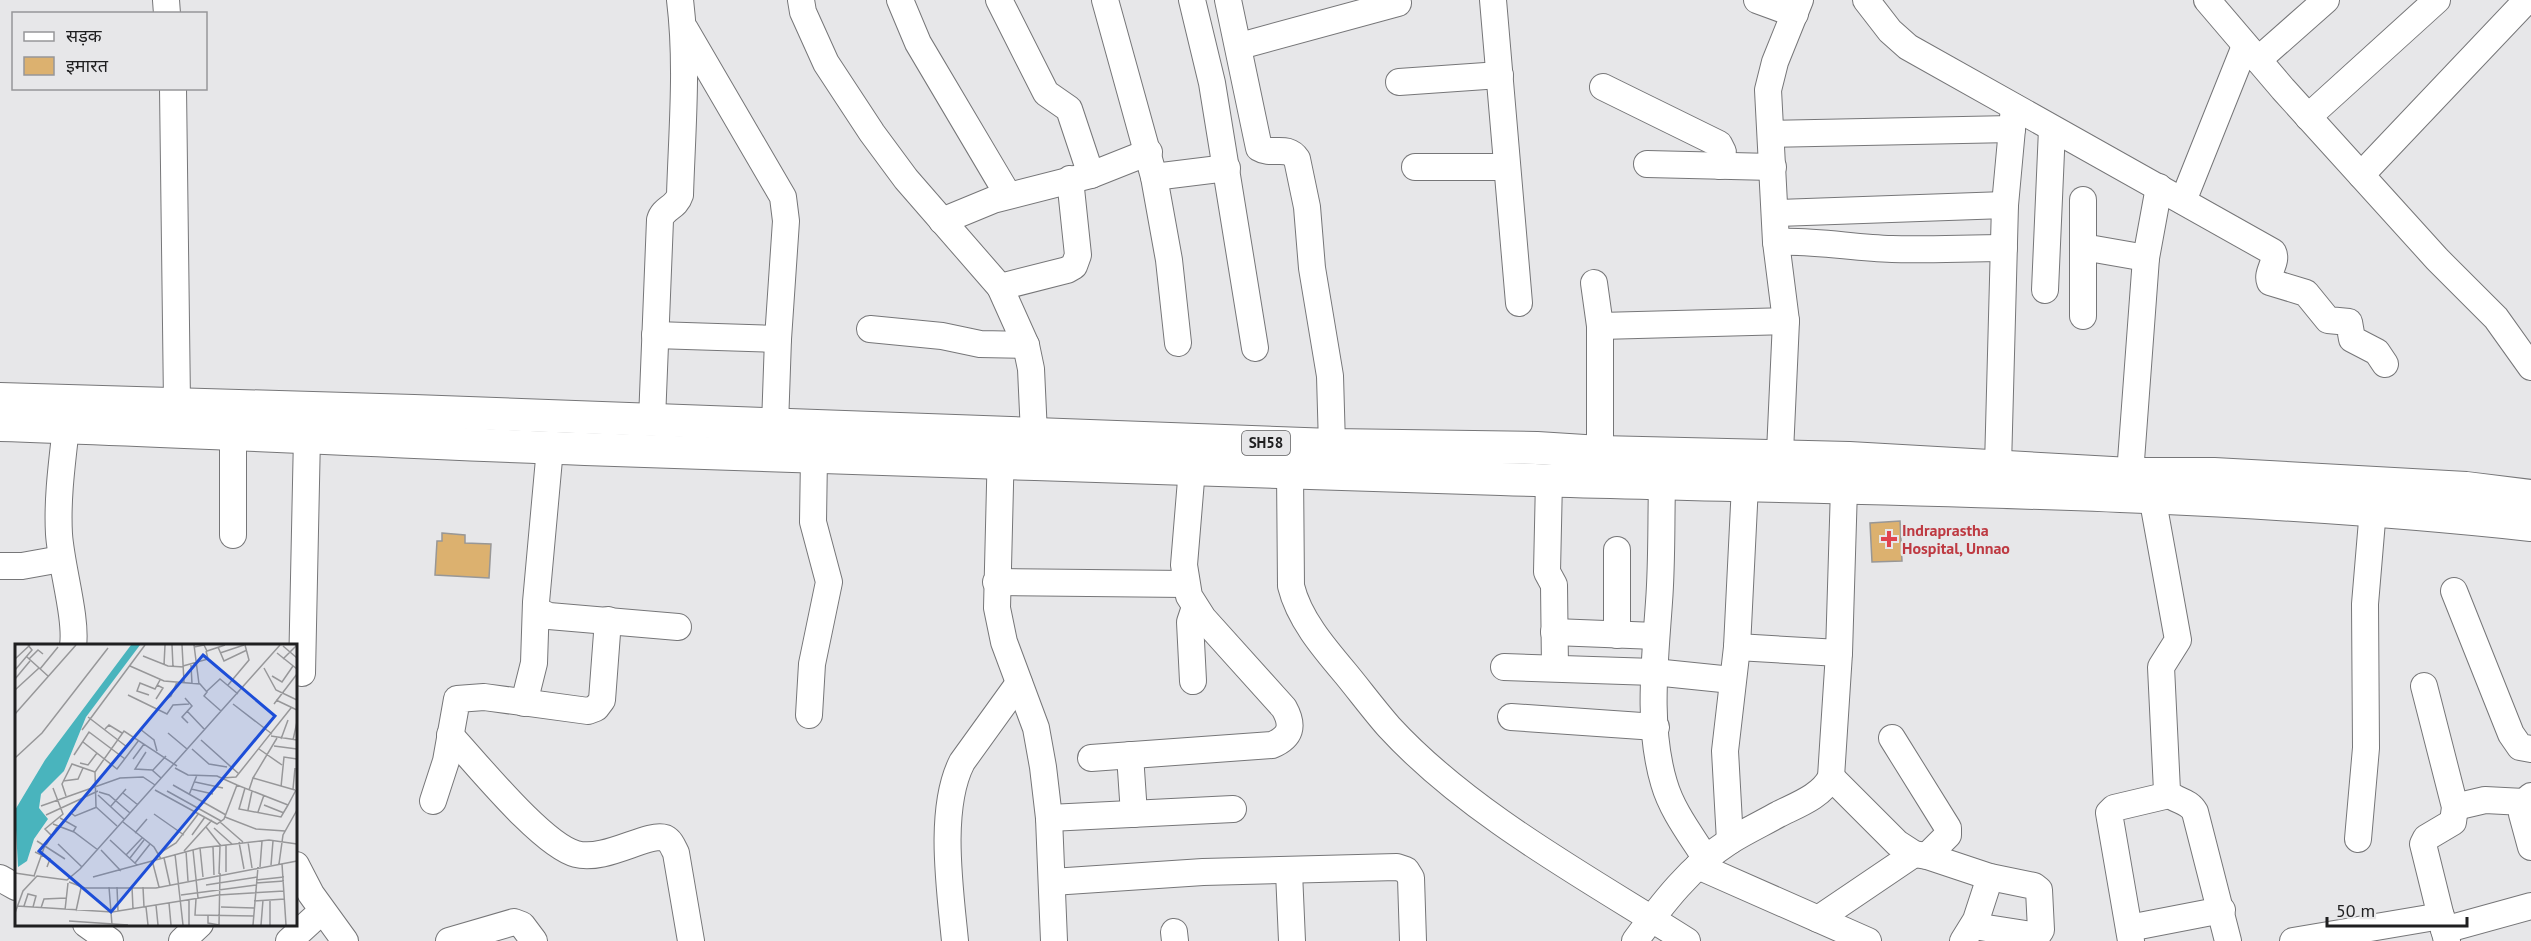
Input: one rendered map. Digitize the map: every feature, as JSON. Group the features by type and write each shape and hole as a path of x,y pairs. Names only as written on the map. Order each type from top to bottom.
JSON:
{"main road":[{"name":"SH58","path":"0,399 177,403 375,425 550,448 814,456 1001,448 1034,435 1332,445 1537,448 1600,452 1780,472 1844,488 2152,496 2466,488 2531,496"},
{"name":"SH58","path":"0,425 307,436 375,425 652,420 775,425 1192,468 1662,484 1745,485 1780,472 1849,458 2130,474 2214,474 2310,493 2373,509 2531,525"}],"street":[{"path":"652,420 661,216 677,203 680,195 684,27 680,0"},
{"path":"900,0 918,43 1008,195"},
{"path":"999,0 1046,93 1069,109 1081,177 1078,255 1074,266 1067,270 1000,287"},
{"path":"1105,0 1149,152 1169,260 1178,343"},
{"path":"1192,0 1212,87 1227,168 1255,348"},
{"path":"1228,0 1240,46 1259,148 1264,151 1287,150 1297,159 1308,207 1312,268 1330,376 1332,445"},
{"path":"1493,0 1519,303"},
{"path":"1757,0 1797,7 1770,76 1768,90 1776,242 1785,321 1780,472"},
{"path":"2183,201 2252,53 2326,0"},
{"path":"2308,117 2437,0"},
{"path":"2210,1 2308,117 2437,259 2496,318 2531,367"},
{"path":"2361,175 2529,1"},
{"path":"1240,46 1398,3"},
{"path":"798,4 826,63 906,179 1000,287 1026,345 1031,369 1034,435"},
{"path":"1878,6 1908,46 1966,78 2013,118"},
{"path":"684,27 783,198 786,221 775,425"},
{"path":"1399,82 1500,75"},
{"path":"1212,87 1245,79"},
{"path":"1603,87 1719,144 1722,149 1720,166"},
{"path":"173,90 177,403"},
{"path":"1771,134 2013,118 2052,129 2273,252 2275,258 2269,277 2270,282 2306,293 2328,320 2349,322 2352,339 2377,352 2385,364"},
{"path":"1998,466 2004,248 2013,118"},
{"path":"2045,290 2052,129"},
{"path":"942,221 1008,195 1081,177 1149,152"},
{"path":"1647,164 1773,167"},
{"path":"1415,167 1507,167"},
{"path":"1154,177 1227,168"},
{"path":"2130,474 2146,258 2159,187"},
{"path":"2083,200 2083,316"},
{"path":"1775,213 2006,205"},
{"path":"1776,242 1805,241 1838,246 1893,249 2004,248"},
{"path":"2083,247 2146,258"},
{"path":"1594,283 1600,326 1600,452"},
{"path":"1600,326 1785,321"},
{"path":"870,328 942,336 980,344 1026,345"},
{"path":"655,335 778,339"},
{"path":"66,427 58,510 61,558 74,634 73,644"},
{"path":"233,535 234,433"},
{"path":"297,672 302,673 307,436"},
{"path":"524,703 534,663 536,606 550,448"},
{"path":"1001,448 996,582 999,623 1036,728 1049,818 1054,941"},
{"path":"809,715 812,664 829,582 813,522 814,456"},
{"path":"1192,468 1184,565 1190,596 1193,681"},
{"path":"1290,471 1291,586 1294,601 1336,662 1389,727 1460,790 1551,855 1687,941"},
{"path":"1550,480 1547,572 1554,585 1555,668"},
{"path":"1662,484 1659,602 1654,672 1656,727 1665,784 1682,822 1702,863 1868,941"},
{"path":"1730,841 1725,751 1737,647 1745,485"},
{"path":"1635,941 1702,863 1730,841 1813,796 1827,784 1830,777 1839,653 1844,488"},
{"path":"2152,496 2178,640 2161,668 2169,795"},
{"path":"2358,839 2364,780 2367,708 2365,604 2373,509"},
{"path":"1617,550 1617,635"},
{"path":"0,566 22,566 61,558"},
{"path":"996,582 1190,596 1284,708 1290,724 1288,735 1272,745 1091,758"},
{"path":"2454,591 2511,734 2520,747 2531,749"},
{"path":"536,606 540,612 549,616 678,627"},
{"path":"433,801 446,761 457,699 484,697 588,711 596,708 602,700 608,620"},
{"path":"1554,633 1656,636"},
{"path":"1737,647 1839,653"},
{"path":"1504,667 1654,672 1732,680"},
{"path":"956,941 948,869 949,832 957,774 962,762 1019,683"},
{"path":"2424,686 2455,807 2452,822 2426,838 2424,844 2444,929"},
{"path":"1511,717 1656,727"},
{"path":"450,735 545,836 567,851 579,855 605,854 655,838 664,838 671,843 676,853 691,941"},
{"path":"1818,919 1948,835 1948,828 1892,738"},
{"path":"1130,754 1134,814"},
{"path":"1830,777 1897,843 1920,855 1990,877 2038,888 2040,932 2035,936 1968,933 1990,877"},
{"path":"2222,910 2130,935 2109,813 2114,808 2169,795 2188,803 2195,812 2222,910 2228,941"},
{"path":"2455,807 2485,801 2528,799 2523,814 2531,847"},
{"path":"1049,818 1233,808"},
{"path":"297,867 322,911 345,941"},
{"path":"1052,882 1203,872 1289,872 1397,867 1406,870 1412,883 1413,941"},
{"path":"1289,872 1292,941"},
{"path":"0,878 15,886"},
{"path":"2293,941 2444,929 2531,906"},
{"path":"289,941 322,911"},
{"path":"449,941 514,922 522,925 534,941"},
{"path":"182,941 198,926"}],"building":[{"path":"1900,521 1902,561 1872,562 1870,523"},
{"path":"442,533 465,535 465,543 491,544 489,578 435,575 437,541 442,541"}],"place":[{"name":"Indraprastha Hospital, Unnao","path":"1889,539"}]}
